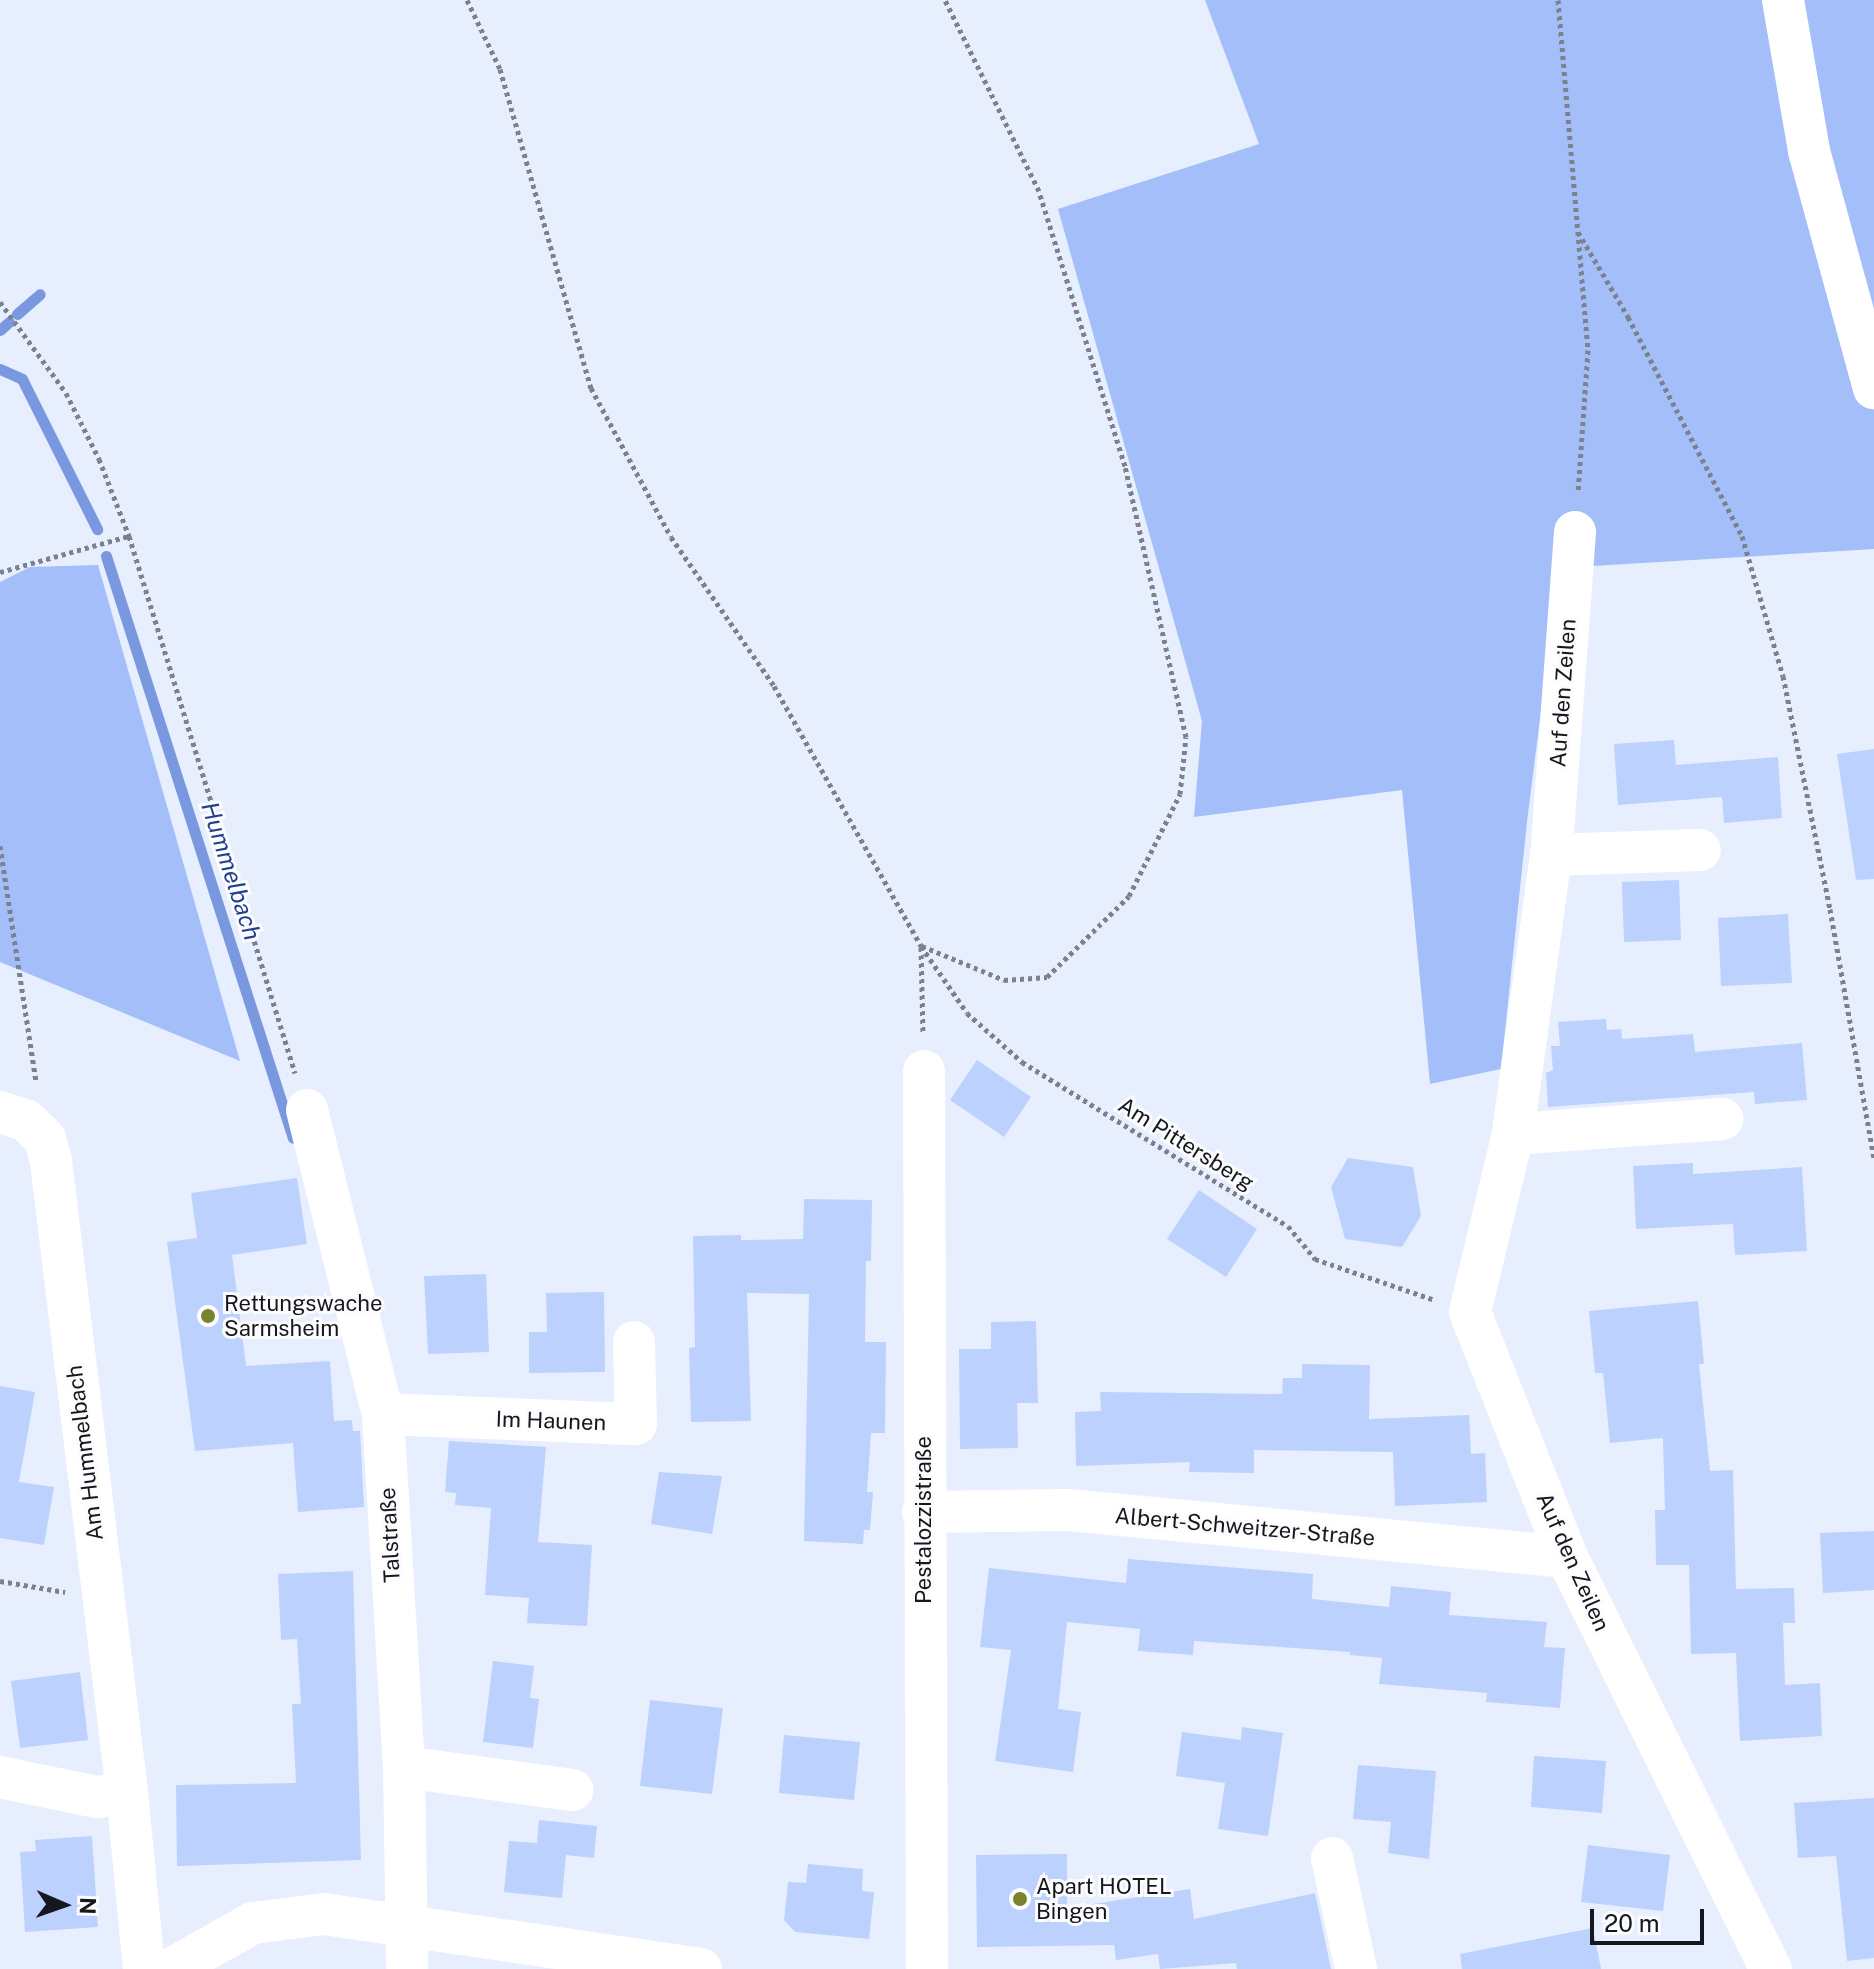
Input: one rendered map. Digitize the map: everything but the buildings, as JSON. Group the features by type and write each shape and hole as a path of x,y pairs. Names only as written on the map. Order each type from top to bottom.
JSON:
{"street":[{"path":"1783,0 1809,151 1874,388"},
{"name":"Auf den Zeilen","path":"1575,532 1551,855 1513,1134 1470,1312 1567,1557 1771,1969"},
{"path":"1551,855 1700,850"},
{"name":"Pestalozzistraße","path":"924,1071 923,1512 927,1969"},
{"name":"Talstraße","path":"307,1110 383,1414 404,1767 407,1969"},
{"name":"Am Hummelbach","path":"14,1116 45,1139 51,1161 127,1792 144,1969"},
{"path":"1513,1134 1722,1119"},
{"name":"Im Haunen","path":"383,1414 636,1424 634,1342"},
{"name":"Albert-Schweitzer-Straße","path":"923,1512 1068,1510 1567,1557"},
{"path":"404,1767 572,1790"},
{"path":"0,1777 97,1797 127,1792"},
{"path":"1332,1858 1356,1969"},
{"path":"171,1969 228,1934 279,1917 324,1914 701,1969"}],"path":[{"name":"Am Pittersberg","path":"467,0 500,69 591,388 671,537 774,686 921,946 967,1013 1022,1062 1288,1226 1315,1259 1470,1312"},
{"path":"924,1071 921,946 1004,980 1047,977 1129,896 1180,794 1186,737 1125,466 1039,191 945,0"},
{"path":"1558,0 1588,350 1575,532"},
{"path":"1578,232 1628,317 1742,536 1783,676 1830,909 1874,1159"},
{"path":"0,302 66,393 99,459 129,536 307,1110"},
{"path":"0,572 129,536"},
{"path":"0,846 37,1078 14,1116"},
{"path":"0,1581 102,1598"}],"shaded area":[{"path":"1205,0 1874,0 1874,549 1559,568 1527,822 1501,1069 1430,1084 1402,790 1194,817 1202,721 1058,209 1259,144"},
{"path":"98,565 240,1061 0,962 0,582 30,567"}],"waterway":[{"path":"17,314 40,294"},
{"path":"0,330 9,322"},
{"name":"Hummelbach","path":"0,369 22,379 97,529"},
{"name":"Hummelbach","path":"106,556 293,1138"}],"place":[{"name":"Rettungswache Sarmsheim","path":"208,1316"},
{"name":"Apart HOTEL Bingen","path":"1020,1899"}]}
